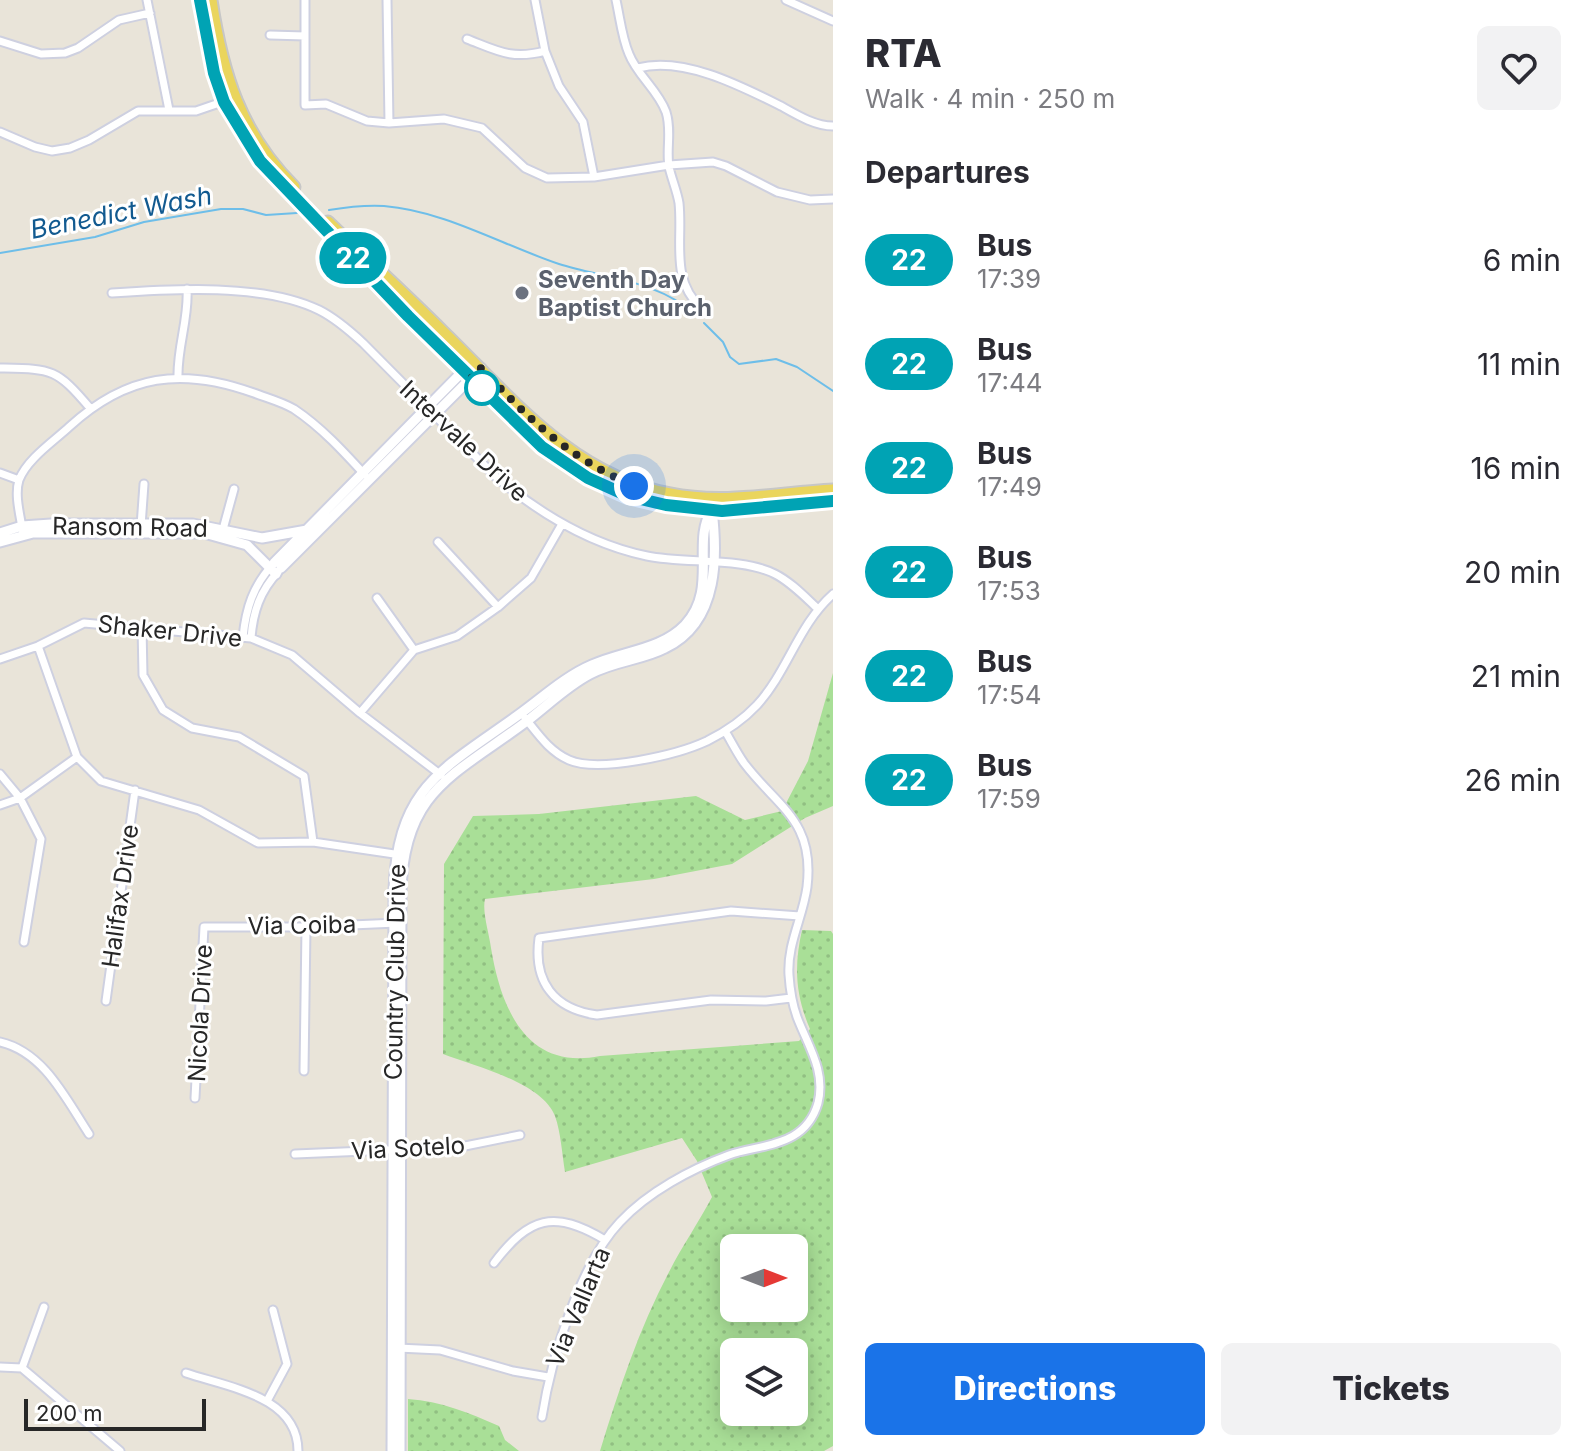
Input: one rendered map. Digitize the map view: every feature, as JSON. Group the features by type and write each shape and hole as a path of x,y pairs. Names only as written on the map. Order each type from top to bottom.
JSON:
{"main road":[{"path":"200,0 214,73 260,161 542,447 588,478 628,496 666,505 833,501"},
{"path":"211,0 229,100 287,180 554,440 597,469 634,486 712,505 833,490"}],"street":[{"path":"147,0 169,110"},
{"path":"305,0 305,105 326,104 367,121 389,123 444,119 482,128 525,168 547,178 594,177 669,165 713,162 777,192 810,200 833,199"},
{"path":"387,0 389,123"},
{"path":"535,0 545,51 559,86 583,122 594,177"},
{"path":"616,0 629,56 666,112 669,165 679,201 681,276 690,297 701,308"},
{"path":"786,0 833,21"},
{"path":"0,41 41,54 65,53 78,48 119,20 150,13"},
{"path":"270,35 305,36"},
{"path":"467,39 504,53 526,56 545,51"},
{"path":"638,68 652,64 712,75 813,122 833,126"},
{"path":"0,132 52,151 89,140 138,111 196,111 229,100"},
{"path":"178,378 177,356 188,307 187,289"},
{"name":"Intervale Drive","path":"112,293 187,289 277,297 318,309 354,335 495,476 562,524 588,537 645,556 744,565 766,570 785,581 818,609"},
{"path":"247,638 248,603 258,582 477,364"},
{"path":"0,368 52,372 71,386 90,408"},
{"path":"22,530 18,504 19,480 37,457 90,408 132,386 178,378 209,379 229,384 290,407 335,443 366,476"},
{"path":"0,473 19,480"},
{"path":"278,565 307,530 366,476"},
{"path":"141,528 144,484"},
{"path":"222,534 234,489"},
{"name":"Country Club Drive","path":"400,1451 397,1348 398,923 399,855 407,817 416,800 442,775 589,666 671,637 697,610 709,564 715,521 712,505"},
{"path":"360,713 414,650 457,636 498,607 531,578 562,524"},
{"name":"Ransom Road","path":"0,533 141,528 275,538 307,530"},
{"name":"Ransom Road","path":"0,542 22,530"},
{"name":"Ransom Road","path":"222,534 278,565"},
{"path":"275,538 278,565"},
{"path":"438,542 498,607"},
{"path":"524,717 543,742 556,753 584,765 602,767 687,748 725,731 755,708 770,690 804,627 833,594"},
{"path":"377,598 414,650"},
{"name":"Shaker Drive","path":"0,659 38,646 84,623 247,638 292,655 360,713 442,775"},
{"path":"142,627 143,675 163,710 192,728 239,737 304,776 313,842"},
{"path":"38,646 77,757 101,781 199,810 258,843 313,842 399,855"},
{"name":"Via Vallarta","path":"542,1417 548,1377 577,1297 605,1240 639,1205 696,1170 728,1155 788,1139 805,1127 817,1107 820,1078 791,998 788,967 808,874 803,837 791,813 744,763 725,731"},
{"path":"0,805 20,798 77,757"},
{"path":"0,774 20,798 41,839 24,942"},
{"name":"Halifax Drive","path":"106,1001 135,790"},
{"path":"791,998 711,1000 597,1015 579,1013 561,1003 548,989 540,972 537,951 539,938 731,911 800,916"},
{"name":"Via Coiba","path":"204,927 398,923"},
{"name":"Nicola Drive","path":"195,1098 204,927"},
{"path":"304,1071 306,927"},
{"path":"0,1042 12,1045 49,1073 89,1134"},
{"name":"Via Sotelo","path":"295,1154 460,1147 520,1135"},
{"path":"494,1263 518,1235 543,1222 574,1224 605,1240"},
{"path":"22,1368 44,1307"},
{"path":"267,1401 287,1364 273,1310"},
{"path":"397,1348 440,1350 548,1377"},
{"name":"Country Club Drive","path":"392,1451 397,1348"},
{"path":"0,1367 22,1368 120,1451"},
{"path":"186,1373 267,1401 280,1409 293,1424 298,1451"}],"green space":[{"path":"833,673 833,806 805,818 732,864 654,879 485,899 485,916 496,970 510,1012 536,1044 553,1054 574,1058 799,1041 810,1029 797,980 802,930 831,931 833,934 833,1446 824,1451 600,1451 648,1315 674,1262 712,1197 697,1161 682,1138 565,1172 557,1123 548,1104 506,1077 443,1054 444,864 473,816 539,814 696,796 745,820 782,811 808,761"},
{"path":"408,1399 443,1405 499,1426 505,1440 519,1451 408,1451"}],"waterway":[{"path":"329,210 384,206 429,214 559,264 649,288 666,295 695,315"},
{"name":"Benedict Wash","path":"0,253 95,237 144,222 221,209 243,209 266,215 297,213"},
{"path":"704,323 739,364 776,359 797,367 833,391"}],"bus line":[{"name":"22","path":"200,0 214,73 224,102 241,135 260,161 408,316 542,447 588,478 628,496 666,505 722,511 833,501"}],"place":[{"name":"Seventh Day Baptist Church","path":"522,293"}],"route":[{"path":"482,388 471,377 481,368 554,440 597,469 634,486"}]}
